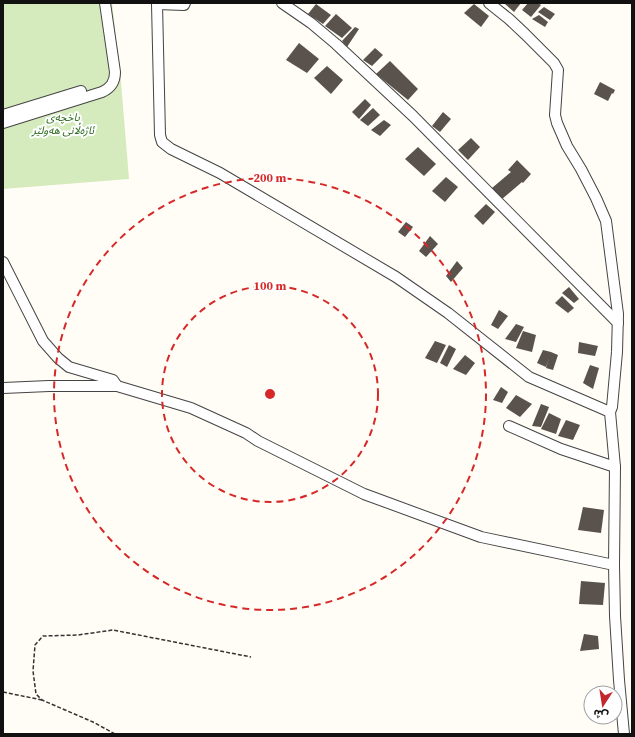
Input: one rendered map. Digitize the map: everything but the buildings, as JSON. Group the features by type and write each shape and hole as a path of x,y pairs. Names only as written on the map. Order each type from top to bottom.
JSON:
{"street":[{"path":"3,123 102,92 110,88 114,80 115,72 105,3"},
{"path":"185,3 184,5 157,4 160,135 162,142 171,149 220,173 396,277 448,313 529,377 610,412"},
{"path":"282,3 336,44 402,106 618,323"},
{"path":"488,3 509,19 525,34 554,63 558,70 555,115 557,123 567,146 581,169 606,221 618,314 616,360 612,407 610,412 615,467 615,616 624,734"},
{"path":"3,115 81,91"},
{"path":"3,262 43,341 58,358 69,367 113,380 117,386"},
{"path":"3,388 117,386 191,408 246,433 258,441 364,494 481,537 614,565"},
{"path":"509,426 561,449 615,467"}],"path":[{"path":"42,700 36,694 34,670 35,645 43,636 113,630 251,658"},
{"path":"3,692 42,700 93,722 115,734"}],"green space":[{"name":"باخچەی ئاژەڵانی هەولێر","path":"3,3 112,3 120,70 129,179 3,189"}]}
